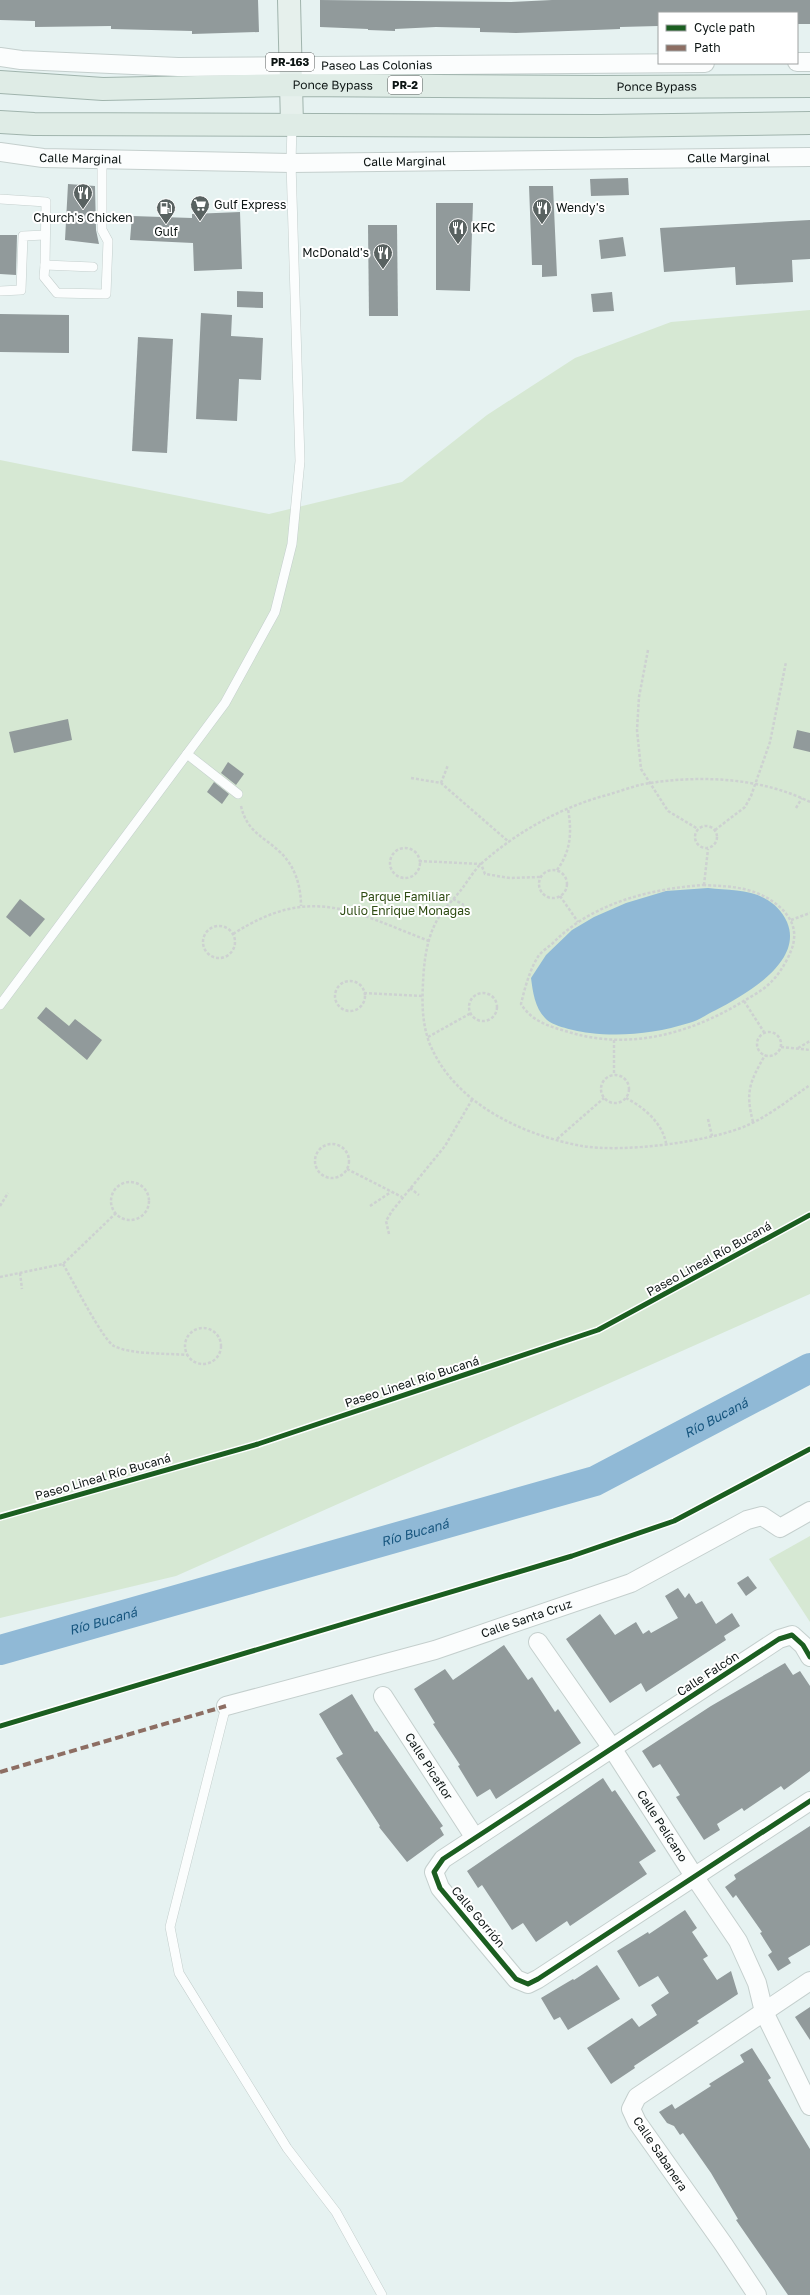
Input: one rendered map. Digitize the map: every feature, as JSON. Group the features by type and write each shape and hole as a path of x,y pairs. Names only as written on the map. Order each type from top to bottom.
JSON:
{"highway":[{"name":"Ponce Bypass","path":"0,82 103,89 290,76 599,87 810,86"},
{"path":"0,122 34,124 600,126 810,123"}],"main road":[{"name":"PR-163","path":"289,0 292,125"}],"street":[{"name":"Paseo Las Colonias","path":"0,57 21,60 178,67 290,76 673,64"},
{"path":"798,62 810,62"},
{"name":"Calle Marginal","path":"0,152 43,158 291,163 810,157"},
{"name":"Calle Santa Cruz","path":"226,1706 435,1650 631,1583 747,1520 762,1516 780,1528 810,1511"},
{"name":"Calle Falcón","path":"612,1748 779,1639 792,1635 803,1645 810,1656"},
{"name":"Calle Pelícano","path":"538,1642 612,1748 694,1876 738,1941 757,1983 764,2012 810,2106"},
{"name":"Calle Picaflor","path":"383,1696 475,1838"},
{"name":"Calle Gorrión","path":"612,1748 443,1860 434,1872 440,1888 516,1979 528,1984 694,1876"},
{"path":"694,1876 810,1800"},
{"path":"764,2012 810,1981"},
{"name":"Calle Sabanera","path":"757,2295 724,2245 637,2122 631,2109 637,2097 764,2012"}],"lane":[{"path":"0,1005 225,703 275,612 292,544 300,461 291,163 292,125"},
{"path":"0,199 46,202 44,277 57,293 106,294 108,241 102,230 102,159"},
{"path":"0,291 22,290 23,236 45,235"},
{"path":"45,266 93,267"},
{"path":"187,754 238,794"},
{"path":"226,1706 170,1927 179,1973 287,2148 336,2212 382,2295"}],"path":[{"path":"648,650 639,697 637,730 641,769 668,811 698,829"},
{"path":"715,830 745,807 756,783 770,742 786,662"},
{"path":"441,783 448,766"},
{"path":"411,778 441,783 509,842"},
{"path":"810,802 756,783 695,779 649,783 598,797 568,809 535,825 509,842 481,864 439,917 428,941 422,1010 428,1037 442,1064 457,1085 490,1111 519,1128 584,1146 628,1148 728,1133 753,1122 810,1085"},
{"path":"238,794 247,824 288,862 298,882 301,906"},
{"path":"796,808 802,798"},
{"path":"556,870 570,842 572,828 568,809"},
{"path":"705,826 715,830 718,840 713,846 708,849 702,848 697,843 695,836 698,829 705,826"},
{"path":"402,848 415,852 420,861 418,871 410,877 405,878 395,875 390,866 391,857 402,848"},
{"path":"704,885 708,849"},
{"path":"420,861 481,864"},
{"path":"481,864 485,874 510,878 540,878"},
{"path":"556,870 566,880 566,889 560,896 551,898 543,894 539,886 540,878 547,871 556,870"},
{"path":"724,885 752,891 775,902 791,920 794,939 782,967 772,981 744,1001 706,1022 677,1032 647,1038 614,1040 596,1039 544,1024 528,1015 522,1004 526,984 540,955 562,933 578,922 614,904 646,893 667,888 724,885"},
{"path":"560,896 578,922"},
{"path":"453,899 464,905"},
{"path":"233,934 250,924 301,906 339,908 428,941"},
{"path":"791,920 810,913"},
{"path":"223,927 233,934 236,942 235,947 228,956 218,958 212,957 205,949 204,939 209,930 223,927"},
{"path":"346,982 359,985 364,993 363,1003 356,1010 345,1011 335,1000 336,991 346,982"},
{"path":"364,993 423,996"},
{"path":"478,993 487,993 495,999 497,1008 490,1019 477,1019 471,1013 471,1000 478,993"},
{"path":"744,1001 764,1032 776,1034 781,1041 781,1047 775,1055 765,1056 760,1052 756,1045 758,1038 764,1032"},
{"path":"428,1037 471,1013"},
{"path":"614,1040 614,1076"},
{"path":"798,1048 810,1041"},
{"path":"781,1047 810,1050"},
{"path":"753,1122 749,1108 749,1087 765,1056"},
{"path":"614,1076 622,1078 628,1084 629,1089 626,1098 614,1103 604,1098 601,1092 602,1083 608,1077 614,1076"},
{"path":"389,1234 386,1221 402,1197 445,1146 473,1098"},
{"path":"557,1139 604,1098"},
{"path":"626,1098 653,1118 662,1130 666,1143"},
{"path":"708,1119 712,1136"},
{"path":"327,1144 338,1145 343,1148 349,1158 347,1169 344,1173 334,1178 323,1176 316,1168 314,1162 317,1151 327,1144"},
{"path":"347,1169 402,1197"},
{"path":"125,1183 138,1184 143,1187 149,1198 149,1204 143,1215 138,1218 126,1220 116,1213 111,1202 115,1190 125,1183"},
{"path":"410,1188 420,1195"},
{"path":"370,1206 391,1192"},
{"path":"0,1206 8,1193"},
{"path":"0,1277 63,1264 116,1213"},
{"path":"63,1264 95,1321 113,1345 133,1350 188,1355 196,1362 208,1364 221,1352 221,1340 208,1328 196,1329 187,1338 185,1349 188,1355"},
{"path":"20,1273 22,1289"}],"green space":[{"name":"Parque Familiar Julio Enrique Monagas","path":"810,310 810,1294 176,1576 0,1618 0,460 269,514 402,482 487,415 575,358 671,322"},
{"path":"810,1536 810,1622 769,1559"}],"water":[{"path":"708,888 737,890 758,895 775,905 783,914 787,922 790,937 787,951 780,963 756,986 742,996 696,1021 652,1032 615,1035 586,1032 556,1025 551,1023 543,1016 535,1000 531,978 546,955 572,930 594,917 626,903 666,891"}],"building":[{"path":"0,0 258,0 259,32 192,34 192,31 111,29 111,26 35,27 35,21 0,20"},
{"path":"320,0 511,2 552,0 810,0 810,24 798,24 798,12 658,12 658,26 620,27 620,29 516,33 480,32 480,28 436,27 395,29 395,31 320,27"},
{"path":"628,178 629,195 591,196 590,179"},
{"name":"Church's Chicken","path":"68,184 95,186 96,230 99,244 65,240"},
{"name":"Wendy's","path":"529,186 553,186 557,276 542,277 542,265 532,265"},
{"name":"KFC","path":"436,203 473,203 470,291 436,290"},
{"path":"240,212 242,269 194,271 193,243 130,240 132,216 192,218 192,214"},
{"path":"810,220 810,259 792,260 793,282 736,285 735,267 664,272 660,228"},
{"name":"McDonald's","path":"368,225 397,225 398,316 369,316"},
{"path":"0,235 17,235 16,275 0,274"},
{"path":"623,237 626,256 601,259 599,240"},
{"path":"237,291 263,292 263,308 237,307"},
{"path":"612,292 614,311 593,312 591,294"},
{"path":"201,313 232,315 231,336 263,338 261,380 239,379 237,421 196,419"},
{"path":"0,314 69,315 69,353 0,352"},
{"path":"138,337 173,339 167,453 132,451"},
{"path":"68,719 72,740 14,753 9,732"},
{"path":"797,730 810,733 810,752 793,748"},
{"path":"228,762 244,774 236,785 221,773"},
{"path":"214,782 229,794 222,804 207,792"},
{"path":"20,899 45,919 30,937 6,917"},
{"path":"46,1007 69,1026 75,1019 102,1040 87,1060 37,1018"},
{"path":"748,1576 757,1588 746,1596 737,1583"},
{"path":"678,1588 685,1598 689,1593 696,1604 702,1601 716,1624 732,1613 740,1626 724,1636 726,1640 646,1692 641,1683 610,1703 566,1639 600,1614 615,1635 636,1622 643,1634 649,1630 651,1633 678,1618 665,1596"},
{"path":"504,1645 528,1680 532,1677 555,1712 558,1709 581,1743 496,1799 490,1789 477,1797 458,1766 460,1765 433,1724 435,1723 414,1689 445,1669 453,1680"},
{"path":"785,1663 793,1675 800,1671 810,1686 810,1771 784,1790 781,1786 744,1811 742,1808 717,1824 720,1830 704,1840 676,1797 680,1795 660,1764 653,1768 642,1751 711,1706"},
{"path":"352,1694 375,1732 377,1731 443,1826 440,1828 444,1835 407,1862 379,1827 380,1826 336,1758 343,1754 319,1714"},
{"path":"603,1778 612,1792 615,1790 656,1851 639,1862 647,1874 570,1926 567,1921 536,1942 523,1923 512,1930 482,1885 478,1888 467,1871"},
{"path":"810,1826 810,1945 788,1958 791,1963 778,1971 768,1955 772,1952 760,1933 762,1932 736,1895 733,1898 725,1887 736,1879 734,1875"},
{"path":"685,1910 697,1928 692,1932 708,1956 703,1959 717,1980 731,1971 738,1994 697,2021 699,2023 634,2066 635,2068 611,2084 587,2048 632,2018 639,2027 657,2015 651,2005 669,1993 658,1976 639,1987 617,1951 648,1932 649,1934"},
{"path":"597,1965 620,1999 568,2030 560,2017 554,2020 541,1998 573,1979 574,1980"},
{"path":"810,2007 810,2040 795,2017"},
{"path":"752,2048 771,2078 768,2080 810,2149 810,2295 788,2295 736,2220 738,2219 711,2173 683,2133 680,2135 674,2126 667,2123 659,2112 672,2104 675,2109 711,2086 709,2084 744,2062 740,2055"}],"waterway":[{"name":"Río Bucaná","path":"0,1650 595,1481 810,1368"}],"marked path":[{"path":"0,1772 226,1706"}],"cycle path":[{"name":"Paseo Lineal Río Bucaná","path":"0,1517 258,1444 598,1330 810,1215"},
{"path":"0,1726 572,1556 674,1521 810,1449"},
{"path":"810,1657 803,1645 792,1635 779,1639 443,1859 434,1872 440,1888 516,1979 528,1984 538,1979 810,1801"}],"place":[{"name":"Church's Chicken","path":"83,210"},
{"name":"Gulf Express","path":"200,222"},
{"name":"Gulf","path":"166,225"},
{"name":"Wendy's","path":"542,225"},
{"name":"KFC","path":"458,245"},
{"name":"McDonald's","path":"383,270"}]}
